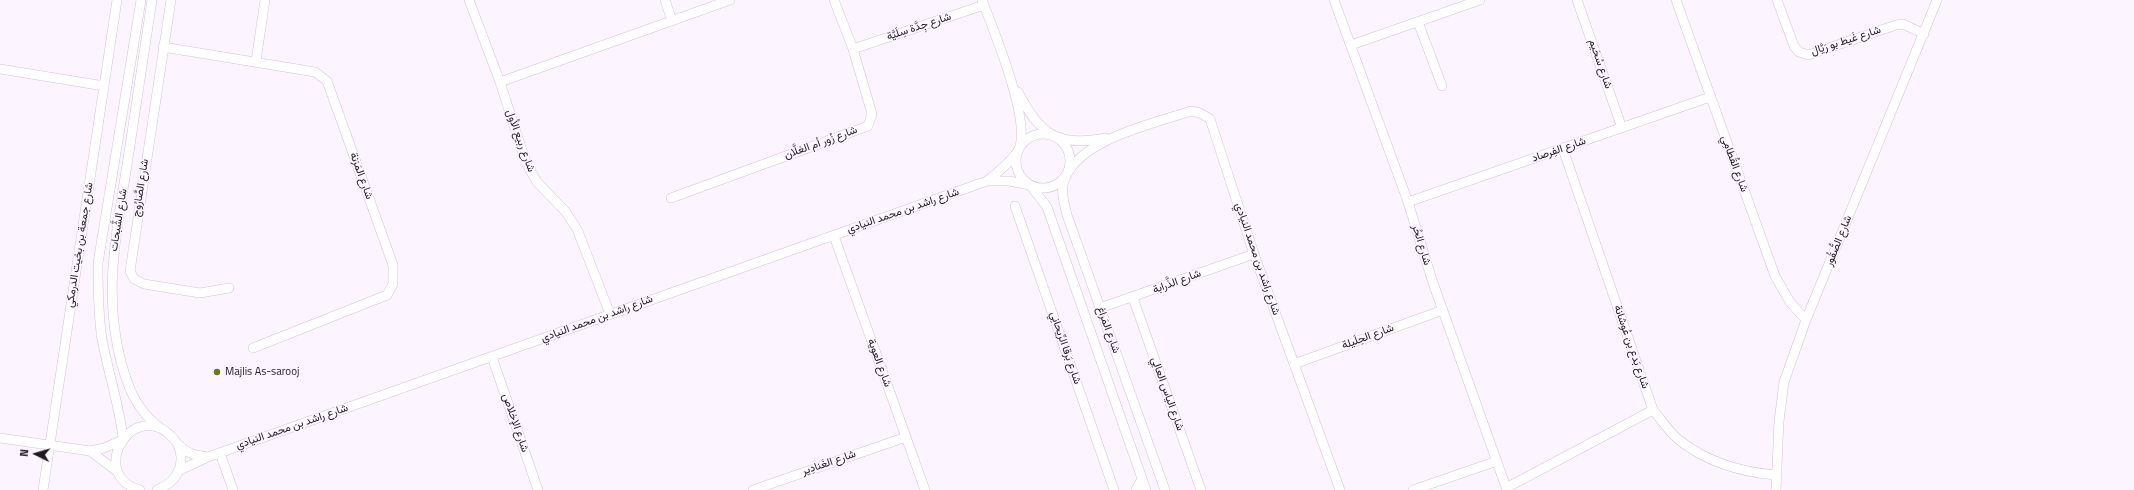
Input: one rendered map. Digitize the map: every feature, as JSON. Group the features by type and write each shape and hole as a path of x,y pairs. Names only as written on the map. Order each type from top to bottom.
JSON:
{"street":[{"name":"شارع جمعة بن بخيت الدرمكي","path":"43,490 117,0"},
{"name":"شارع الشَّبحات","path":"118,472 116,451 122,440 121,414 102,339 98,299 98,263 141,0"},
{"name":"شارع الشَّبحات","path":"152,0 111,275 114,329 130,392 141,411 160,428 169,433 176,441"},
{"name":"شارع الصَّارُوج","path":"171,0 129,264 131,275 134,279 144,284 200,293 229,288"},
{"path":"256,61 265,0"},
{"name":"شارع ربيع الأول","path":"469,0 500,82 526,164 537,182 565,211 577,229 610,314"},
{"path":"665,0 672,21"},
{"path":"500,82 730,0"},
{"name":"شارع زُور أم الغلَّان","path":"671,198 868,126 872,114 853,49 834,0"},
{"name":"شارع الحُر","path":"1334,0 1408,202 1432,280 1506,489"},
{"path":"1350,45 1480,0"},
{"name":"شارع سُحَيم","path":"1577,0 1622,128"},
{"name":"شارع القُطامِي","path":"1676,0 1775,276 1790,302 1806,320"},
{"name":"شارع غَيط بو رَيَّال","path":"1777,0 1794,46 1799,52 1808,55 1896,24 1903,24 1924,34"},
{"name":"شارع الصُّقُور","path":"1776,490 1775,475 1781,400 1784,382 1806,320 1938,0"},
{"path":"983,3 1010,76 1020,117 1021,132 1016,160 1018,170 1022,179 1030,185 1039,188 1053,186 1065,178 1069,169 1070,157 1065,146 1032,118 1010,76"},
{"name":"شارع جِدَّة سِلَيَّة","path":"853,49 983,3"},
{"path":"1418,22 1442,86"},
{"name":"شارع المَزنة","path":"163,47 316,72 327,81 393,265 393,284 387,295 253,348"},
{"path":"0,69 104,86"},
{"name":"شارع الفِرصاد","path":"1408,202 1710,97"},
{"name":"شارع راشد بن محمد النيادي","path":"1056,138 1081,143 1118,136 1191,111 1200,113 1210,119 1254,254 1340,490"},
{"path":"1019,150 1025,141 1035,136 1046,134 1056,138"},
{"name":"شارع راشد بن محمد النيادي","path":"1069,169 1085,153 1118,136"},
{"name":"شارع بَدع بن عُوشانة","path":"1563,149 1653,410 1678,439 1697,452 1736,469 1775,475"},
{"name":"شارع راشد بن محمد النيادي","path":"987,181 1019,150"},
{"name":"شارع المَراغ","path":"1069,169 1063,186 1067,215 1165,490"},
{"name":"شارع راشد بن محمد النيادي","path":"157,490 167,486 176,474 208,457 987,181 1009,181 1030,185"},
{"name":"شارع المَراغ","path":"1030,185 1047,207 1146,490"},
{"path":"123,194 140,197"},
{"name":"شارع بَرقا الرِّيحانِي","path":"1015,206 1114,490"},
{"name":"شارع العوية","path":"834,236 925,490"},
{"name":"شارع الذَّرابة","path":"1100,308 1133,298 1254,254"},
{"name":"شارع الياس العالِي","path":"1133,298 1201,490"},
{"name":"شارع الحِلَيلة","path":"1294,364 1443,310"},
{"name":"شارع الإخلاص","path":"492,357 538,490"},
{"path":"1506,489 1653,410"},
{"path":"0,438 90,451 122,440 131,431 140,427 150,426 160,428"},
{"name":"شارع الغَنادِير","path":"753,490 906,437"},
{"path":"174,490 176,474 181,456 176,441"},
{"name":"شارع راشد بن محمد النيادي","path":"176,441 185,451 192,455 208,457"},
{"path":"90,451 118,472 128,484 137,489"},
{"path":"220,453 233,490"},
{"path":"1414,490 1497,461"},
{"path":"1136,490 1142,478"}],"place":[{"name":"Majlis As-sarooj","path":"217,372"}]}
